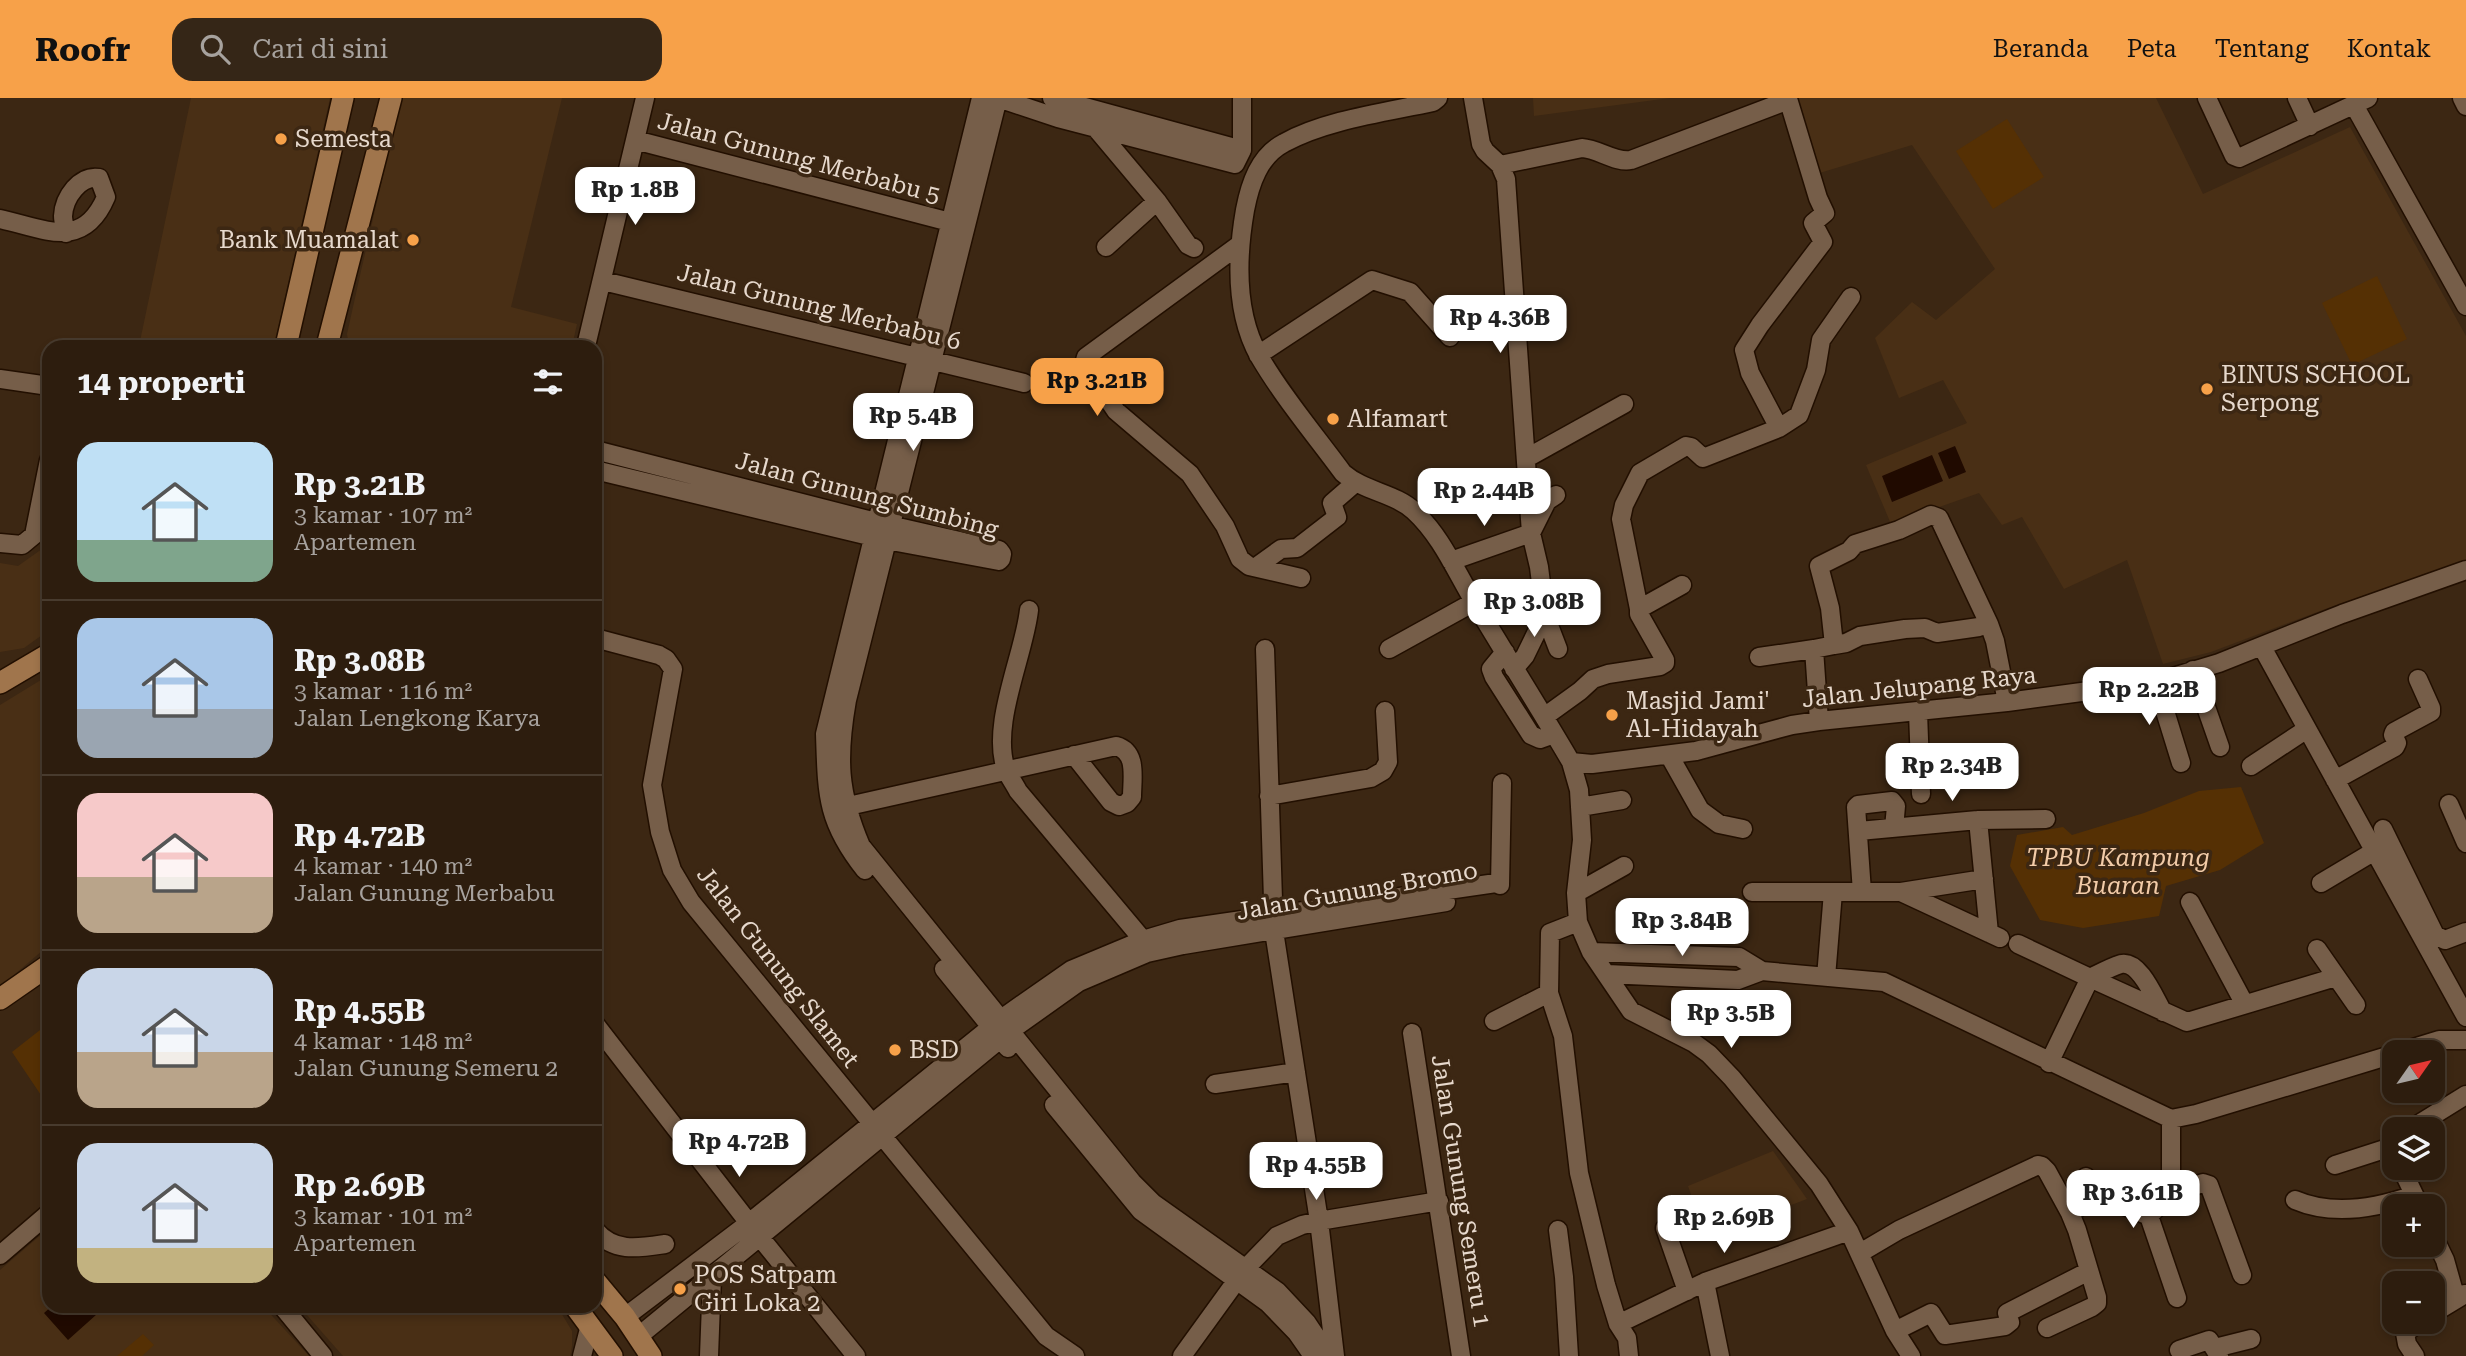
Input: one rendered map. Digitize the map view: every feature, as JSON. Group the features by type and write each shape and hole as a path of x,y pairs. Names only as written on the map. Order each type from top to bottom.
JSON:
{"main road":[{"path":"287,340 343,98"},
{"path":"329,340 391,98"},
{"path":"0,683 42,658"},
{"path":"0,999 42,970"},
{"path":"602,1289 639,1336 651,1356"},
{"path":"581,1313 612,1356"}],"street":[{"path":"588,340 645,98"},
{"path":"924,357 950,222 981,98"},
{"path":"1238,157 1059,104 998,98 924,357 881,531 840,738 839,808 862,846 1001,1029 1132,1182 1153,1203 1241,1275 1297,1333 1313,1356"},
{"path":"1238,157 1242,98"},
{"path":"1438,98 1433,102 1340,122 1282,144 1254,174 1239,245 1244,310 1258,355 1343,473 1355,483 1411,508 1426,523 1451,561 1571,762 1579,790 1583,840 1576,893 1578,922 1591,952 1631,1011 1694,1043 1732,1078 1819,1184 1849,1231 1895,1331 1911,1356"},
{"path":"1473,98 1481,144 1500,165 1506,179 1531,533 1545,615 1558,649"},
{"path":"2207,98 2236,158 2242,158 2361,101 2466,306"},
{"path":"2297,98 2310,126"},
{"path":"2462,98 2466,106"},
{"path":"1500,165 1583,148 1624,161 1631,160 1788,102 1825,213 1813,223 1823,242 1744,350 1750,373 1779,428"},
{"path":"1059,104 1094,127 1157,201 1188,245 1194,248"},
{"path":"1094,127 1238,157"},
{"name":"Jalan Gunung Merbabu 5","path":"635,141 950,222"},
{"path":"1106,247 1157,201"},
{"path":"0,219 66,233"},
{"path":"1239,245 1086,357 1084,364 1116,411 1190,474 1225,526 1240,559 1249,566 1301,578"},
{"path":"1258,355 1372,280 1413,295 1450,337"},
{"name":"Jalan Gunung Merbabu 6","path":"603,281 1024,383"},
{"path":"1544,717 1593,680 1608,674 1665,663 1639,614 1620,519 1637,477 1686,446 1703,458 1779,428 1799,415 1816,370 1821,340 1851,298"},
{"path":"0,379 42,385"},
{"path":"1527,458 1624,404"},
{"name":"Jalan Gunung Sumbing","path":"602,452 881,531 999,561 1001,559 1002,554 999,551 881,531 602,471"},
{"path":"1256,567 1281,549 1297,548 1337,517 1332,503 1355,483"},
{"path":"0,543 22,545 34,535 42,495"},
{"path":"1451,561 1531,533 1547,501 1556,495"},
{"path":"1834,645 1819,566 1849,551 1855,544 1899,530 1931,515 1939,518 1989,624 2007,702"},
{"name":"Jalan Jelupang Raya","path":"1571,762 1592,764 1696,751 1792,725 1819,721 2007,702 2156,682 2262,647 2342,614 2466,570"},
{"path":"1639,609 1682,585"},
{"path":"1389,649 1474,602"},
{"path":"1029,610 1026,634 1004,715 1002,741 1006,770 1018,791 1145,947"},
{"path":"1514,669 1525,656 1545,615"},
{"path":"1759,657 1846,643 1860,636 1905,629 1925,628 1937,633 1989,624"},
{"name":"Jalan Gunung Slamet","path":"602,640 659,655 666,659 673,669 652,785 660,832 672,870 691,902 876,1130"},
{"path":"2262,647 2465,1015 2439,1040"},
{"path":"1265,649 1274,923 1319,1221 1335,1356"},
{"path":"1814,649 1819,721"},
{"path":"1505,652 1491,669 1494,677 1531,735 1540,738 1554,734"},
{"path":"2193,670 2220,747"},
{"path":"2335,780 2395,747 2395,731 2431,712 2418,678"},
{"path":"2156,682 2180,763"},
{"path":"1269,796 1371,778 1383,771 1388,762 1385,711"},
{"path":"1918,712 1921,794"},
{"path":"2251,766 2307,729"},
{"path":"839,808 1074,755"},
{"path":"1669,755 1700,810 1718,824 1743,829"},
{"name":"Jalan Gunung Bromo","path":"625,1317 754,1229 1001,1029 1079,982 1145,947 1183,945 1274,923 1479,897 1496,890 1500,884 1502,783"},
{"path":"1580,807 1622,800"},
{"path":"1862,892 1859,831 1855,810 1858,805 1892,801 1896,806 1894,828"},
{"path":"2449,804 2466,843"},
{"path":"1859,831 1979,820 2046,819"},
{"path":"1901,892 1995,935 1984,879 1979,820"},
{"path":"2383,829 2435,934 2445,940 2466,932"},
{"path":"2321,883 2373,852"},
{"path":"1576,893 1623,866"},
{"path":"1752,892 1901,892 1984,879"},
{"path":"1826,977 1833,892"},
{"path":"2190,902 2244,1003"},
{"path":"1578,922 1550,933 1549,993 1563,1036 1571,1116 1582,1184 1606,1285 1618,1324 1625,1334 1629,1356"},
{"path":"2018,944 2186,1021 2336,977"},
{"path":"2317,950 2356,1005"},
{"path":"1591,952 1739,957 1762,971"},
{"path":"1704,978 1706,956"},
{"path":"2052,1064 2093,978 2124,963 2133,965 2141,974 2163,1012"},
{"path":"1607,974 1738,980 1762,971 1884,982 2171,1119 2196,1114 2382,1058"},
{"path":"1494,1021 1549,993"},
{"path":"602,1033 856,1356"},
{"name":"Jalan Gunung Semeru 1","path":"1412,1033 1461,1356"},
{"path":"2445,1040 2466,1040"},
{"path":"1214,1084 1296,1072"},
{"path":"2430,1117 2466,1095"},
{"path":"2171,1119 2171,1193"},
{"path":"876,1130 1046,1336 1075,1356"},
{"path":"2335,1165 2382,1150"},
{"path":"1860,1253 1899,1230 2038,1165 2042,1166 2070,1213 2097,1297 2097,1303 2092,1307 2047,1328"},
{"path":"2086,1177 2098,1195 2149,1216 2177,1298"},
{"path":"2149,1216 2171,1193 2203,1182 2208,1185 2242,1275"},
{"path":"2070,1213 2098,1195"},
{"path":"2295,1200 2312,1207 2327,1209 2382,1204"},
{"path":"1182,1356 1241,1275 1277,1236 1319,1221 1439,1201"},
{"path":"0,1255 42,1219"},
{"path":"1665,1228 1687,1291"},
{"name":"Jalan Gunung Bromo","path":"639,1336 712,1277 754,1229"},
{"path":"1558,1230 1569,1356"},
{"path":"1618,1324 1705,1282 1849,1231"},
{"path":"602,1238 629,1249 666,1244"},
{"path":"2444,1257 2461,1296 2445,1306"},
{"path":"1895,1331 1931,1313 1945,1335 2006,1326 2010,1324 2007,1313 2089,1271"},
{"path":"1241,1275 1277,1291 1307,1323 1329,1356"},
{"path":"709,1356 712,1277"},
{"path":"1705,1282 1720,1356"},
{"path":"288,1313 323,1356"},
{"path":"582,1356 590,1325"},
{"path":"2405,1334 2415,1356"},
{"path":"1046,1336 1052,1356"},
{"path":"2179,1350 2206,1339 2212,1342 2217,1352 2251,1339"}],"shaded area":[{"path":"191,98 330,98 275,340 140,340"},
{"path":"401,98 562,98 511,307 577,324 573,340 348,340 347,334"},
{"path":"1533,98 1670,98 1534,116"},
{"name":"BINUS SCHOOL Serpong","path":"1790,98 2156,98 2203,194 2350,127 2466,336 2466,560 2211,652 2163,664 2127,560 2064,589 2022,517 2002,525 1979,493 1891,524 1866,465 1967,423 1943,380 1899,398 1875,338 1912,302 1936,320 1995,269 1912,145 1813,175"},
{"path":"1955,446 1966,472 1949,479 1938,453"},
{"path":"1932,455 1943,481 1892,502 1882,476"},
{"path":"42,549 42,635 24,648 0,652 0,563 18,566"},
{"path":"42,679 42,951 0,985 0,705"},
{"path":"1773,1151 1807,1199 1706,1237 1688,1186"},
{"path":"42,1234 42,1313 269,1313 309,1356 0,1356 0,1270"},
{"path":"44,1313 98,1313 68,1340"},
{"path":"305,1313 561,1313 572,1331 570,1356 343,1356"}],"green space":[{"path":"2007,119 2044,177 1993,209 1956,151"},
{"path":"2377,276 2407,339 2352,365 2322,303"},
{"name":"TPBU Kampung Buaran","path":"2241,787 2264,843 2220,870 2166,886 2159,916 2083,928 2040,920 2010,866 2017,835 2063,827 2072,835 2144,813 2199,791"},
{"path":"42,1028 42,1097 12,1052"},
{"path":"143,1334 154,1345 142,1356 117,1356"}],"place":[{"name":"Semesta","path":"281,139"},
{"name":"Bank Muamalat","path":"413,240"},
{"name":"BINUS SCHOOL Serpong","path":"2207,389"},
{"name":"Alfamart","path":"1333,419"},
{"name":"Masjid Jami' Al-Hidayah","path":"1612,715"},
{"name":"BSD","path":"895,1050"},
{"name":"POS Satpam Giri Loka 2","path":"680,1289"}]}
